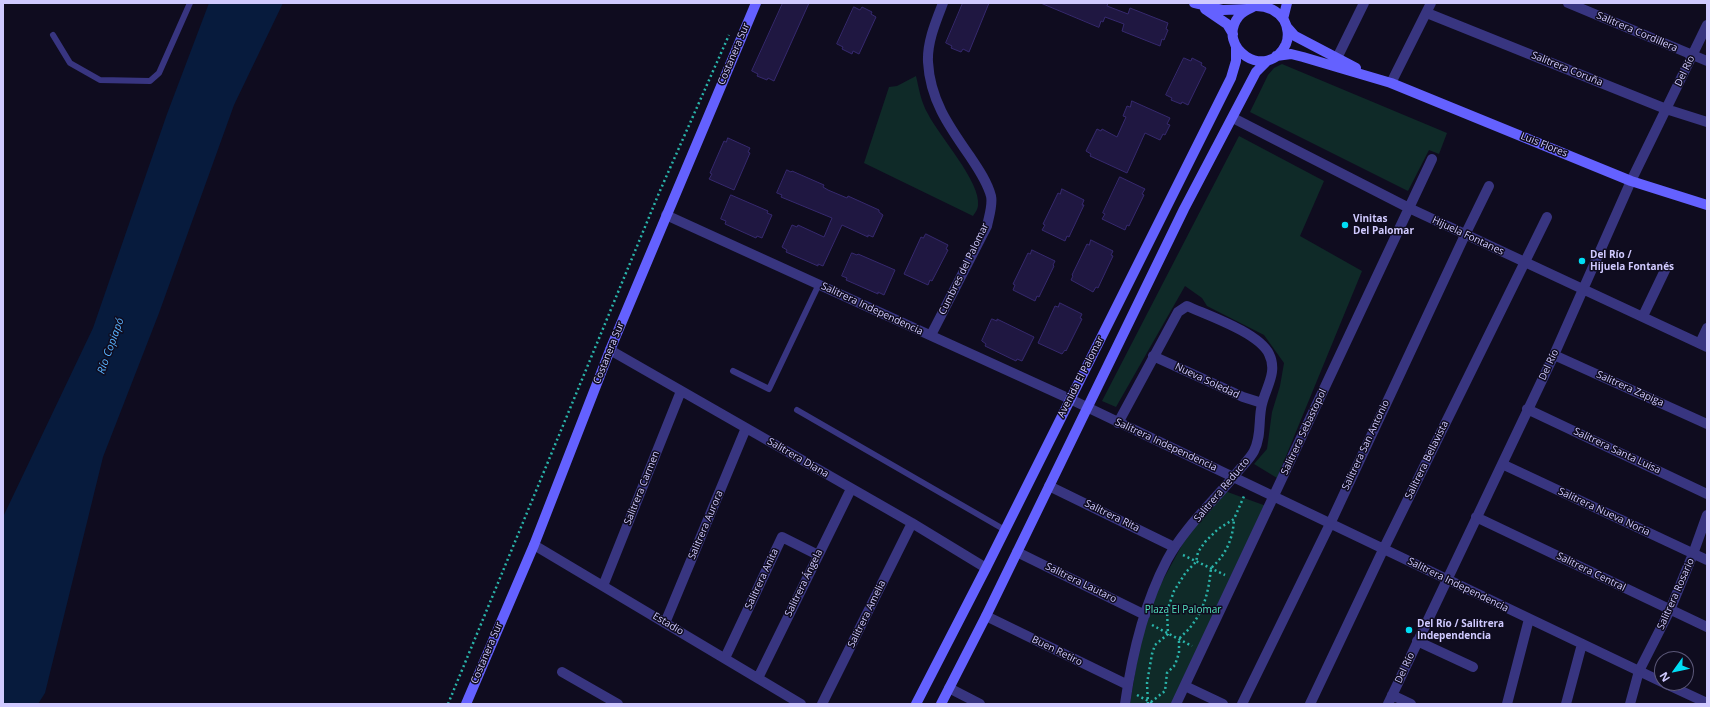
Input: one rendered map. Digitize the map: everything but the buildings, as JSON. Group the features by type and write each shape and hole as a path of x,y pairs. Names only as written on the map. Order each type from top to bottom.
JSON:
{"street":[{"name":"Costanera Sur","path":"466,704 534,544 610,350 756,3"},
{"name":"Cumbres del Palomar","path":"931,336 987,226 991,209 991,196 980,172 941,113 931,84 928,60 933,30 943,3"},
{"path":"1194,3 1223,10 1264,6 1273,9 1285,23"},
{"path":"1194,3 1220,18 1227,24 1233,34 1236,47 1241,54 1249,59 1258,61 1272,58 1283,50 1287,42 1285,23 1287,3"},
{"path":"1336,58 1364,3"},
{"path":"1387,82 1432,3"},
{"name":"Salitrera Cordillera","path":"1568,3 1707,61"},
{"path":"1233,34 1236,21 1240,14 1254,6"},
{"name":"Salitrera Coruña","path":"1427,13 1666,109 1707,122"},
{"name":"Luis Flores","path":"1285,23 1295,36 1336,58 1387,82 1631,181 1707,205"},
{"name":"Del Río","path":"1390,699 1554,355 1631,181 1707,25"},
{"name":"Avenida El Palomar","path":"916,704 986,568 1231,78 1236,61 1236,47"},
{"name":"Luis Flores","path":"1272,58 1292,54 1387,82"},
{"name":"Avenida El Palomar","path":"941,704 986,616 1184,209 1256,72 1272,58"},
{"name":"Hijuela Fontanes","path":"1233,118 1464,235 1584,288 1704,345"},
{"name":"Salitrera Sebastopol","path":"1176,704 1432,159"},
{"name":"Salitrera San Antonio","path":"1242,704 1330,524 1464,235 1489,186"},
{"name":"Salitrera Independencia","path":"666,215 1070,399 1383,550 1654,678"},
{"name":"Salitrera Bellavista","path":"1310,704 1383,550 1547,217"},
{"path":"1643,316 1667,266"},
{"name":"Salitrera Reducto","path":"1118,423 1178,312 1187,306 1249,334 1261,344 1269,354 1272,366 1271,379 1262,403 1260,432 1254,452 1174,548 1149,601 1135,647 1125,704"},
{"path":"1704,345 1707,328"},
{"name":"Salitrera Diana","path":"610,350 912,523 986,568"},
{"name":"Salitrera Zapiga","path":"1554,355 1707,424"},
{"name":"Nueva Soledad","path":"1153,356 1242,397 1262,403"},
{"name":"Salitrera Carmen","path":"603,586 681,390"},
{"name":"Salitrera Santa Luisa","path":"1528,409 1707,494"},
{"name":"Salitrera Aurora","path":"665,623 746,428"},
{"name":"Salitrera Nueva Noria","path":"1502,464 1707,560"},
{"name":"Salitrera Rita","path":"1049,486 1174,548"},
{"name":"Salitrera Ángela","path":"758,678 851,489"},
{"name":"Salitrera Rosario","path":"1630,704 1639,671 1670,610 1707,515"},
{"name":"Salitrera Central","path":"1476,516 1670,610 1707,626"},
{"name":"Salitrera Amelia","path":"822,704 912,523"},
{"name":"Salitrera Anita","path":"725,658 782,537 818,555"},
{"name":"Estadio","path":"534,544 801,704"},
{"name":"Salitrera Lautaro","path":"1017,552 1144,618"},
{"name":"Buen Retiro","path":"986,616 1127,688"},
{"path":"1507,704 1529,619"},
{"path":"1417,641 1473,667"},
{"path":"1566,704 1582,644"},
{"path":"562,672 618,704"},
{"path":"1185,686 1223,704"},
{"path":"949,688 980,704"},
{"name":"Salitrera Independencia","path":"1678,691 1694,701 1707,704"},
{"path":"1390,699 1411,704"}],"lane":[{"path":"53,35 70,63 100,80 150,81 159,73 190,3"},
{"path":"733,371 769,389 819,284"},
{"path":"798,410 1005,530"}],"path":[{"path":"448,704 656,200 730,32"},
{"path":"1149,702 1165,691 1167,673 1175,664 1179,653 1179,639 1193,624 1203,608 1208,591 1210,568 1220,559 1230,542 1234,519 1250,485"},
{"path":"1168,634 1166,617 1170,601 1179,582 1196,562 1198,552 1205,542 1218,529 1234,519"},
{"path":"1174,548 1196,562 1235,579"},
{"path":"1144,618 1168,634 1202,650"},
{"path":"1149,702 1147,683 1152,654 1155,645 1168,634"},
{"path":"1127,688 1154,704"}],"green space":[{"path":"1282,64 1447,133 1439,154 1429,150 1408,191 1250,112 1268,75 1274,68"},
{"path":"916,76 920,95 933,123 973,184 977,195 978,205 973,216 864,163 889,87 897,86"},
{"path":"1239,136 1324,181 1300,236 1362,271 1277,478 1254,464 1267,449 1272,412 1280,386 1284,363 1264,335 1207,306 1202,298 1185,286 1116,407 1102,401"},
{"name":"Plaza El Palomar","path":"1222,490 1269,507 1173,704 1130,704 1140,642 1153,598 1187,536"}],"water":[{"name":"Río Copiapó","path":"209,3 283,3 234,105 159,313 103,457 45,693 38,704 3,704 3,517 93,328 167,114"}],"place":[{"name":"Vinitas Del Palomar","path":"1345,225"},
{"name":"Del Río / Hijuela Fontanés","path":"1582,261"},
{"name":"Del Río / Salitrera Independencia","path":"1409,630"}]}
